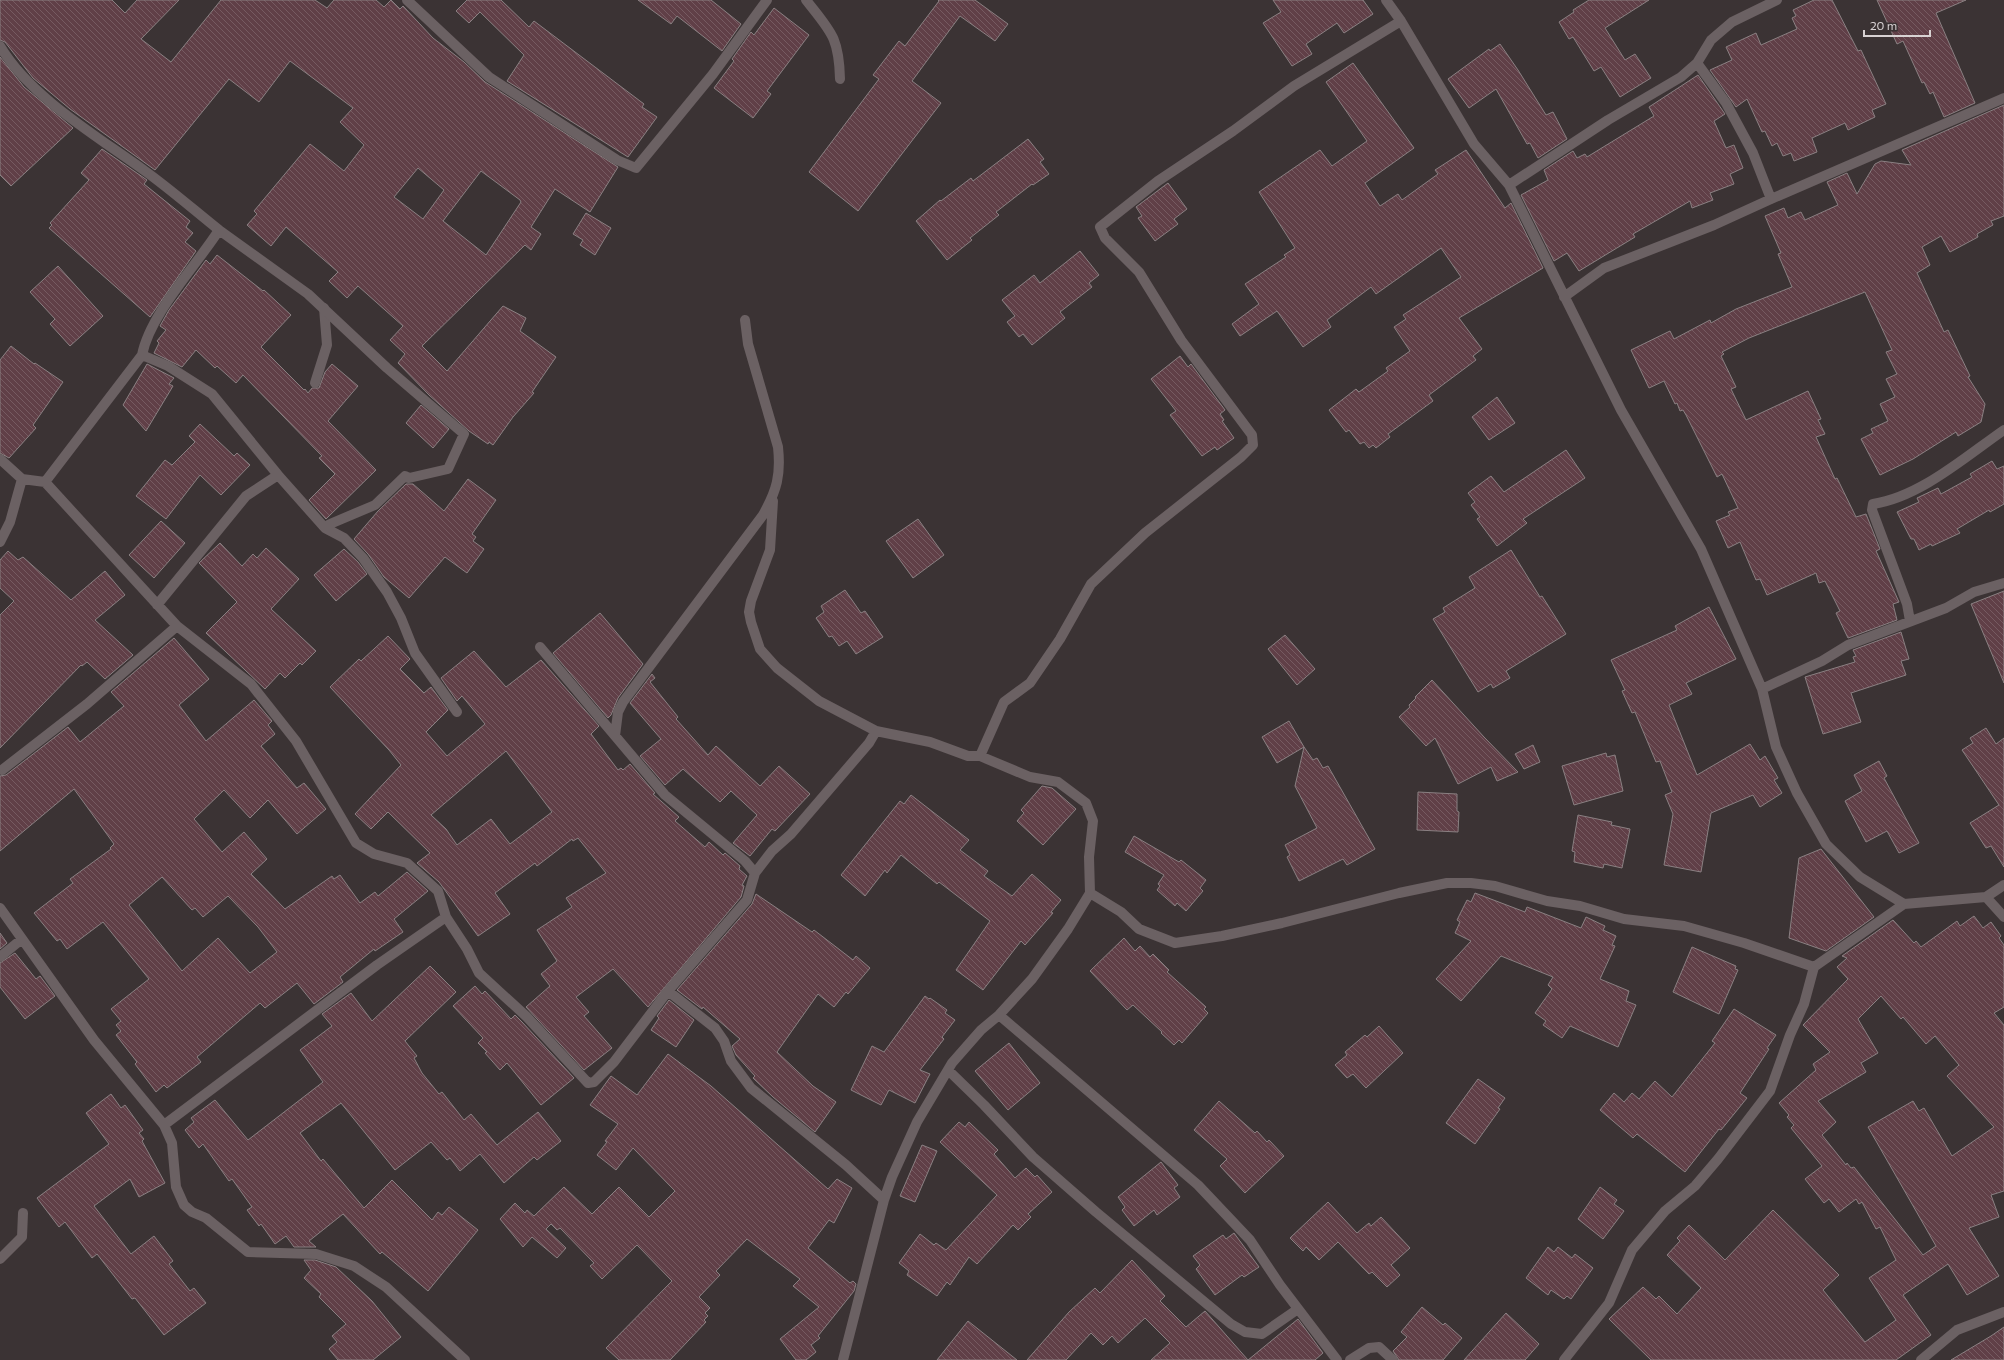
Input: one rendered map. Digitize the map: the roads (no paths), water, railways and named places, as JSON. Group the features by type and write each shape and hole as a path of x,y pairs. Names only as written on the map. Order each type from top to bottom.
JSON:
{"street":[{"path":"407,0 489,77 617,160 636,168 713,74 767,0"},
{"path":"806,0 833,34 837,44 840,61 840,79"},
{"path":"1386,0 1401,21 1474,144 1509,185 1621,410 1701,549 1762,689 1776,747 1797,793 1826,844 1860,877 1904,904"},
{"path":"1509,185 1596,128 1681,77 1697,63 1711,40 1732,22 1777,0"},
{"path":"980,756 1004,702 1030,683 1060,639 1091,584 1145,533 1241,457 1253,445 1252,435 1181,340 1139,272 1105,238 1100,227 1152,186 1294,86 1401,21"},
{"path":"0,46 7,58 29,82 55,105 99,139 145,171 219,230 308,294 386,368 464,434 448,470 408,478 405,476 375,506 330,524 325,528"},
{"path":"1697,63 1726,103 1753,153 1771,199"},
{"path":"1564,297 1604,268 1714,225 2004,98"},
{"path":"45,482 142,355 145,340 169,300 219,230"},
{"path":"315,383 327,345 324,308"},
{"path":"615,736 618,712 623,702 763,515 778,486 780,463 778,447 748,344 745,320"},
{"path":"142,355 168,366 212,394 278,475 325,528 344,538 363,558 383,586 401,618 415,653 457,712"},
{"path":"1910,621 1907,604 1872,510 1873,504 1886,502 1903,495 1939,476 2004,430"},
{"path":"0,459 22,479 45,482 177,626 251,684 296,741 356,843 374,854 407,863 438,891 446,917 479,973 527,1017 588,1084 594,1082 614,1062 668,991 747,900 755,873 772,851 791,834 869,743 876,731"},
{"path":"157,605 246,496 278,475"},
{"path":"0,542 10,522 22,479"},
{"path":"773,497 770,550 751,601 749,612 760,649 777,668 820,701 876,731 930,742 968,756 980,756 1030,777 1058,782 1086,803 1093,822 1089,857 1090,893 1068,929 1032,979 999,1015 981,1030 948,1070 917,1122 892,1177 884,1200 844,1360"},
{"path":"1762,689 1822,661 1840,648 1946,608 1974,592 2004,582"},
{"path":"2,770 87,704 177,626"},
{"path":"540,647 664,795 745,861 755,873"},
{"path":"1090,893 1121,912 1138,929 1175,943 1222,936 1282,923 1399,893 1447,883 1471,883 1495,886 1547,901 1580,906 1624,919 1684,926 1744,943 1814,967"},
{"path":"1564,1360 1609,1303 1632,1250 1665,1212 1700,1181 1770,1091 1790,1035 1804,1004 1814,967 1904,904 1986,897 2004,885"},
{"path":"1986,897 2004,917"},
{"path":"0,908 94,1040 164,1125 172,1143 176,1187 184,1205 192,1212 206,1218 248,1252 316,1254 354,1266 386,1287 465,1360"},
{"path":"164,1125 377,965 446,917"},
{"path":"0,957 22,939"},
{"path":"668,991 715,1028 724,1041 731,1061 751,1088 846,1165 884,1200"},
{"path":"999,1015 1198,1184 1250,1240 1298,1309 1337,1360"},
{"path":"948,1070 984,1105 1033,1157 1096,1212 1231,1324 1245,1332 1262,1334 1298,1309"},
{"path":"0,1259 22,1237 24,1213"},
{"path":"1921,1360 1957,1330 2004,1312"},
{"path":"1350,1360 1369,1348 1379,1347 1393,1360"}]}
